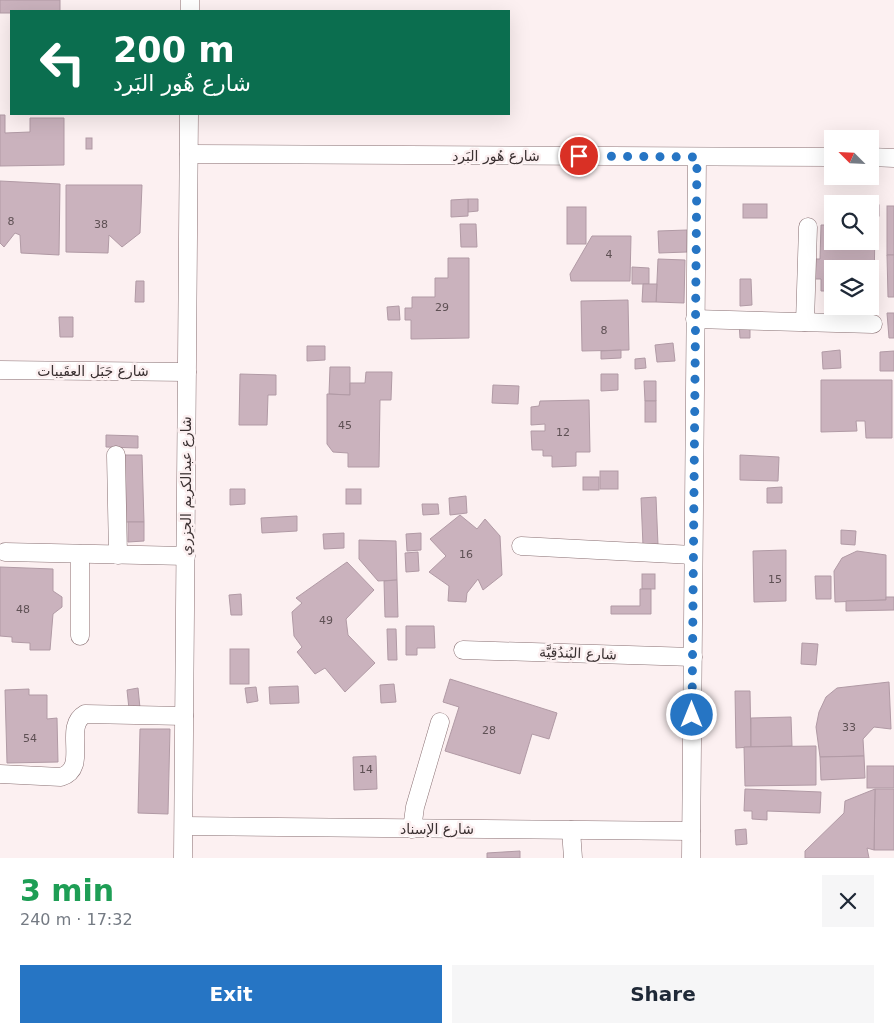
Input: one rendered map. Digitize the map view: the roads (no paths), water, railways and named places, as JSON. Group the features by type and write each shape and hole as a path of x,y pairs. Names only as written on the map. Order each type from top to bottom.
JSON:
{"street":[{"name":"شارع عبدالكريم الجزري","path":"183,858 189,115"},
{"name":"شارع هُور البَرد","path":"189,154 824,157"},
{"path":"691,858 697,157"},
{"path":"879,157 894,158"},
{"path":"805,322 808,228"},
{"path":"695,319 873,324"},
{"name":"شارع جَبَل العقَيبات","path":"0,370 187,372"},
{"path":"116,455 118,555"},
{"path":"522,546 693,555"},
{"path":"5,552 186,556"},
{"path":"80,554 80,636"},
{"name":"شارع البُندُقِيَّة","path":"463,650 693,657"},
{"path":"0,774 61,777 67,775 75,762 76,724 85,714 184,716"},
{"path":"412,829 415,807 440,722"},
{"name":"شارع الإسناد","path":"184,826 691,830"},
{"path":"571,830 573,858"}]}
